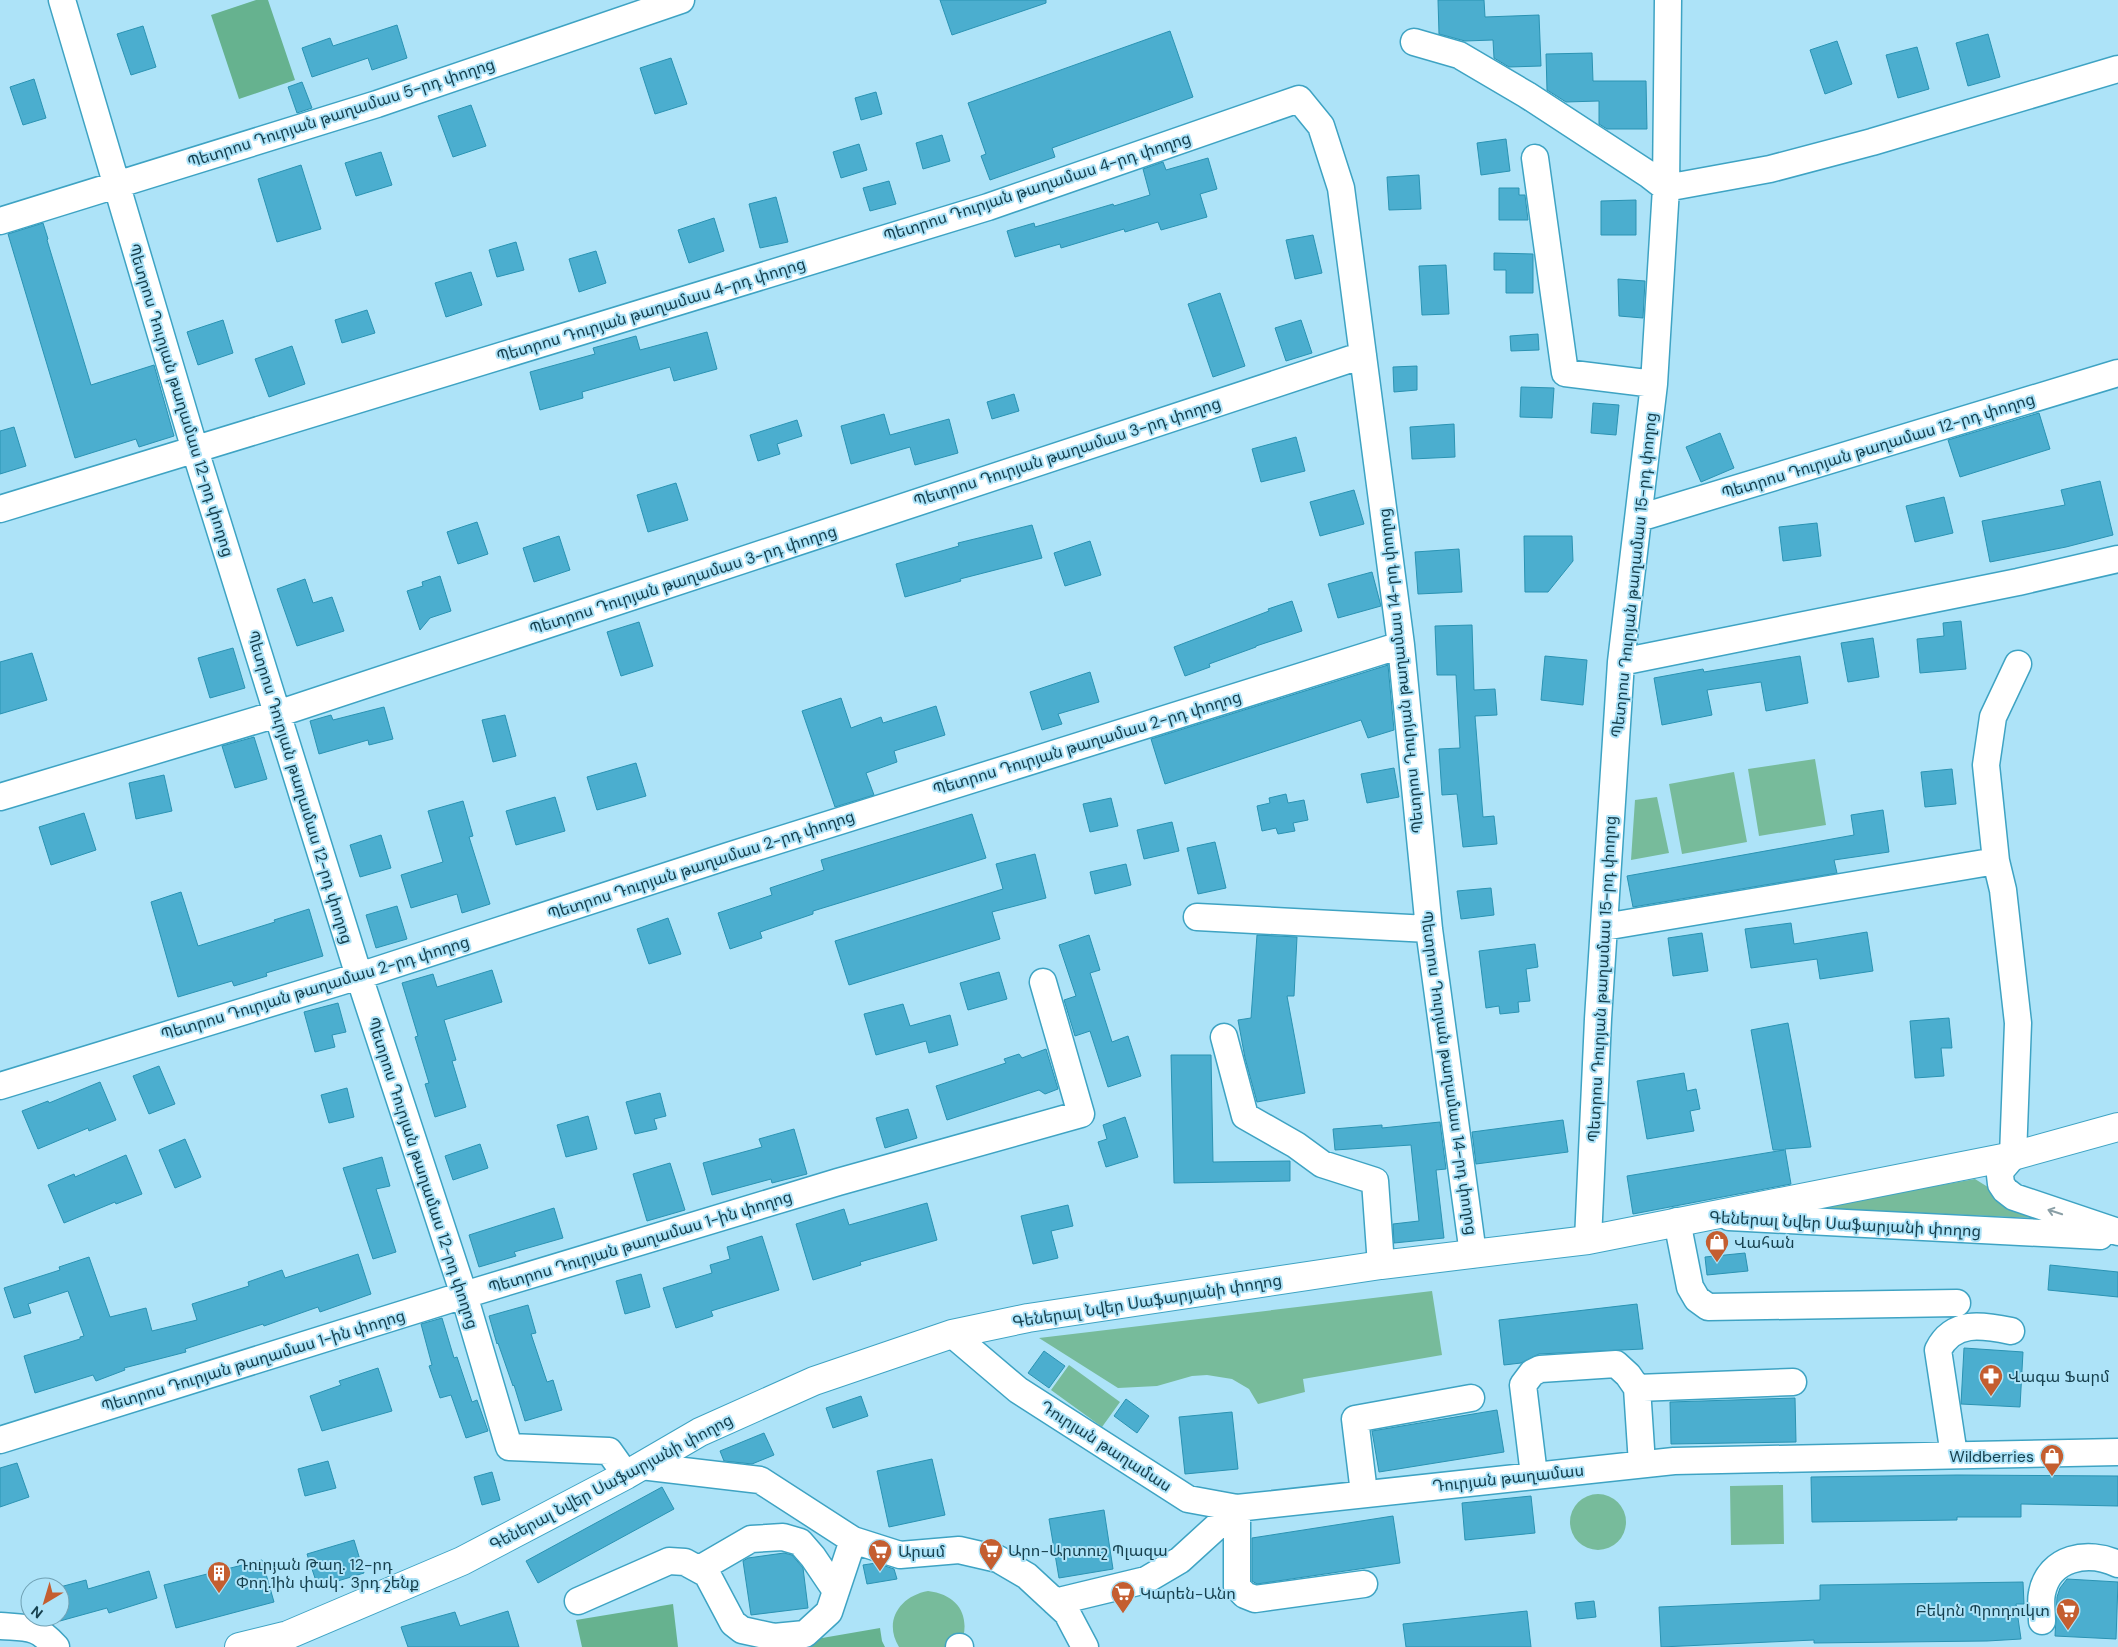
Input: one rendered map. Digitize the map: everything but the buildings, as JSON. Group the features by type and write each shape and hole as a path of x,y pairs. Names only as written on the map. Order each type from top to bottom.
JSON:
{"main road":[{"path":"1707,1216 2013,1156 2118,1127"},
{"name":"Գեներալ Նվեր Սաֆարյանի փողոց","path":"239,1647 288,1634 462,1560 634,1470 700,1432 814,1381 952,1334 1028,1318 1382,1265 1588,1240 1707,1216"}],"street":[{"name":"Պետրոս Դուրյան թաղամաս 12-րդ փողոց","path":"62,0 195,450 359,976 464,1295 509,1447 609,1451 634,1470"},
{"name":"Պետրոս Դուրյան թաղամաս 5-րդ փողոց","path":"0,221 377,104 681,0"},
{"name":"Պետրոս Դուրյան թաղամաս 15-րդ փողոց","path":"1588,1240 1598,1019 1621,662 1654,384 1666,188 1668,0"},
{"path":"1414,42 1459,55 1616,153 1666,188 1780,167 1872,142 2118,69"},
{"name":"Պետրոս Դուրյան թաղամաս 14-րդ փողոց","path":"1299,99 1321,126 1341,188 1401,644 1429,929 1473,1254"},
{"name":"Պետրոս Դուրյան թաղամաս 4-րդ փողոց","path":"0,509 988,207 1299,99"},
{"path":"1535,158 1565,373 1654,384"},
{"name":"Պետրոս Դուրյան թաղամաս 3-րդ փողոց","path":"0,797 277,714 1363,355"},
{"name":"Պետրոս Դուրյան թաղամաս 12-րդ փողոց","path":"1639,518 2118,373"},
{"path":"1621,662 2018,582 2118,559"},
{"name":"Պետրոս Դուրյան թաղամաս 2-րդ փողոց","path":"0,1086 359,976 728,856 1401,644"},
{"path":"2018,664 1993,717 1986,765 1996,861 2003,890 2018,1023 2013,1156 2002,1169 2000,1175 2001,1184 2014,1197 2118,1232"},
{"path":"1604,927 1996,861"},
{"path":"1197,917 1429,929"},
{"name":"Պետրոս Դուրյան թաղամաս 1-ին փողոց","path":"0,1440 464,1295 838,1182 1082,1114 1043,982"},
{"path":"1224,1037 1245,1116 1296,1145 1322,1164 1375,1182 1382,1265"},
{"name":"Գեներալ Նվեր Սաֆարյանի փողոց","path":"1707,1216 2118,1237"},
{"path":"1677,1221 1690,1287 1697,1299 1708,1307 1957,1303"},
{"path":"1954,1455 1938,1350 1944,1338 1957,1329 1988,1326 2011,1331"},
{"name":"Դուրյան թաղամաս","path":"952,1334 1018,1390 1188,1499 1237,1508 1674,1460 2118,1452"},
{"path":"1534,1475 1524,1385 1532,1373 1540,1369 1616,1364 1628,1374 1637,1388 1642,1464"},
{"path":"1637,1388 1793,1382"},
{"path":"1364,1493 1355,1419 1471,1398"},
{"path":"634,1470 760,1480 853,1540 900,1556 959,1550 998,1559 1027,1576 1067,1613 1084,1647"},
{"path":"1237,1508 1237,1587 1246,1595 1255,1599 1364,1584"},
{"path":"1055,1602 1146,1580 1180,1560 1237,1508"},
{"path":"700,1568 751,1539 784,1537 800,1542 813,1557 836,1592"},
{"path":"578,1601 669,1561 685,1562 700,1568 707,1574 733,1623 742,1630 774,1637 805,1634 830,1612 853,1540"},
{"path":"2042,1621 2041,1595 2046,1581 2058,1566 2070,1560 2086,1557 2102,1558 2118,1564"},
{"path":"0,1626 33,1628 44,1634 56,1647"}],"green space":[{"path":"256,0 268,0 295,80 239,99 211,15"},
{"path":"1815,759 1826,825 1759,836 1748,769"},
{"path":"1734,772 1747,842 1682,854 1669,784"},
{"path":"1657,797 1669,853 1631,860 1635,800"},
{"path":"1975,1179 2015,1204 2057,1219 1812,1208"},
{"path":"1432,1291 1442,1355 1303,1379 1305,1392 1258,1404 1249,1389 1232,1379 1207,1375 1192,1376 1157,1386 1118,1388 1039,1338"},
{"path":"1069,1365 1120,1402 1102,1427 1051,1390"},
{"path":"1783,1485 1784,1544 1731,1545 1730,1486"},
{"path":"1592,1494 1604,1494 1614,1498 1622,1506 1626,1522 1622,1538 1614,1546 1604,1550 1592,1550 1582,1546 1574,1538 1570,1528 1570,1516 1574,1506 1582,1498"},
{"path":"928,1591 948,1597 961,1610 965,1627 960,1647 899,1647 893,1628 897,1611 909,1598"},
{"path":"673,1604 678,1647 582,1647 576,1620"},
{"path":"880,1628 885,1647 770,1647"}],"place":[{"name":"Վահան","path":"1717,1263"},
{"name":"Վագա Ֆարմ","path":"1991,1397"},
{"name":"Wildberries","path":"2052,1477"},
{"name":"Արո-Արտուշ Պլազա","path":"991,1571"},
{"name":"Արամ","path":"880,1572"},
{"name":"Դուրյան Թաղ. 12-րդ Փող.1ին փակ․ 3րդ շենք","path":"219,1594"},
{"name":"Կարեն-Անո","path":"1123,1614"},
{"name":"Բեկոն Պրոդուկտ","path":"2068,1631"}]}
